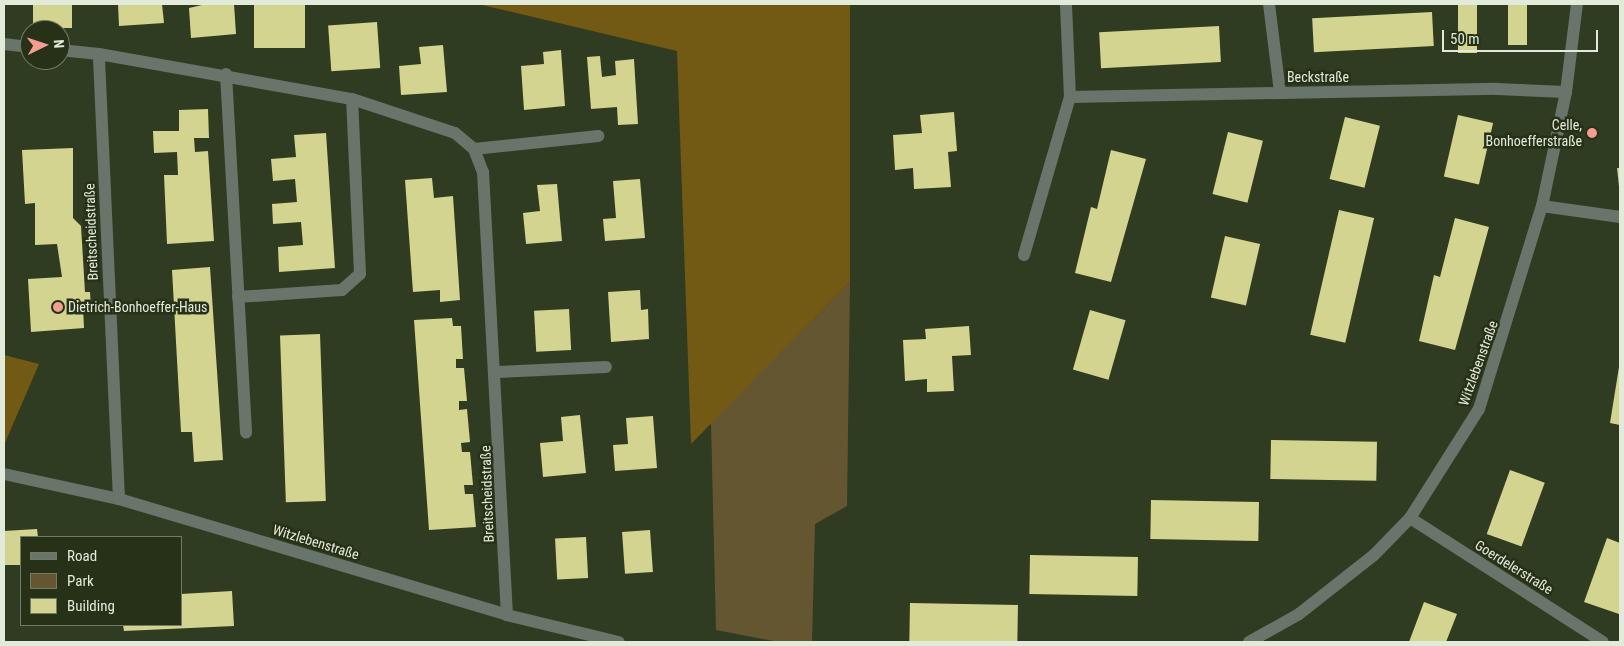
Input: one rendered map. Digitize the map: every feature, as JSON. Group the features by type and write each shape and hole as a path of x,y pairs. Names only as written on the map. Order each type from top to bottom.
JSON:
{"street":[{"path":"1024,256 1070,97 1066,4"},
{"path":"1268,4 1280,92"},
{"name":"Witzlebenstraße","path":"1250,642 1334,589 1410,518 1479,409 1542,206 1566,92 1577,4"},
{"path":"4,44 20,46"},
{"name":"Breitscheidstraße","path":"70,51 226,74 352,100 455,133 474,149 483,172 497,372 507,615"},
{"name":"Breitscheidstraße","path":"98,54 119,499"},
{"path":"226,74 246,432"},
{"name":"Beckstraße","path":"1070,97 1280,92 1566,92"},
{"path":"238,297 342,290 360,274 352,100"},
{"path":"474,149 598,136"},
{"path":"1542,206 1620,217"},
{"path":"497,372 606,367"},
{"name":"Witzlebenstraße","path":"4,474 119,499 507,615 618,642"},
{"name":"Goerdelerstraße","path":"1410,518 1603,642"}],"green space":[{"path":"850,282 847,506 815,524 812,642 779,642 716,630 711,423"}],"shaded area":[{"path":"478,4 850,4 850,282 691,444 677,51"},
{"path":"4,355 39,364 4,445"}],"building":[{"path":"33,4 72,4 72,28 70,28 70,20 33,20"},
{"path":"118,4 162,4 164,23 119,26"},
{"path":"206,4 234,4 236,34 191,38 189,8"},
{"path":"254,4 305,4 305,48 254,48"},
{"path":"1458,4 1477,4 1477,53 1458,53"},
{"path":"1508,4 1527,4 1527,45 1508,45"},
{"path":"1432,12 1434,46 1314,52 1312,18"},
{"path":"377,22 380,68 331,71 328,25"},
{"path":"1219,26 1221,62 1101,68 1099,32"},
{"path":"443,45 447,92 401,95 399,66 421,64 419,47"},
{"path":"561,50 565,106 524,110 521,66 544,64 543,52"},
{"path":"600,56 602,77 616,75 615,61 634,59 638,124 618,125 617,107 591,109 587,57"},
{"path":"208,109 209,138 194,138 195,152 208,151 214,241 167,244 164,175 178,175 177,152 154,153 153,131 179,131 179,110"},
{"path":"954,112 957,151 948,152 951,187 914,189 913,168 895,170 893,135 922,133 920,115"},
{"path":"1458,115 1493,123 1479,184 1444,176"},
{"path":"1345,117 1380,126 1364,188 1330,179"},
{"path":"1228,132 1263,141 1247,203 1213,194"},
{"path":"326,133 335,268 279,272 278,247 303,245 301,222 273,224 272,204 297,202 295,179 273,181 271,159 296,157 294,135"},
{"path":"73,148 73,218 81,226 85,292 90,292 91,307 83,307 84,328 31,332 28,279 62,277 57,244 35,245 35,203 25,204 22,150"},
{"path":"1111,150 1146,159 1111,282 1075,273 1091,207 1097,209"},
{"path":"1617,168 1620,168 1620,186 1619,186"},
{"path":"432,178 434,198 453,196 460,300 440,302 440,290 413,292 405,180"},
{"path":"640,179 645,238 605,241 603,219 616,218 613,181"},
{"path":"557,184 562,241 526,244 523,213 540,211 537,185"},
{"path":"1339,210 1374,218 1345,343 1310,335"},
{"path":"1455,218 1489,227 1455,350 1419,341 1434,275 1440,277"},
{"path":"1225,236 1260,244 1246,305 1211,297"},
{"path":"210,267 223,460 194,462 192,432 181,432 172,270"},
{"path":"640,290 641,310 648,309 649,339 611,342 608,292"},
{"path":"569,309 571,350 536,352 534,311"},
{"path":"1090,310 1126,320 1108,380 1073,370"},
{"path":"452,318 453,326 461,326 463,359 456,359 456,368 464,368 467,401 459,401 459,410 467,409 470,442 461,443 462,452 470,452 473,485 464,485 465,494 473,494 476,527 429,530 414,320"},
{"path":"969,326 971,355 952,356 954,391 927,392 927,379 905,381 903,340 926,339 925,329"},
{"path":"320,334 326,501 286,502 280,335"},
{"path":"1620,367 1620,425 1610,423"},
{"path":"580,415 586,473 543,477 540,443 563,441 561,417"},
{"path":"653,416 657,468 615,471 613,445 628,444 626,418"},
{"path":"1271,440 1377,442 1376,481 1270,479"},
{"path":"1510,470 1545,483 1522,547 1487,534"},
{"path":"1151,500 1259,502 1258,541 1150,539"},
{"path":"37,529 38,536 20,536 20,565 4,565 4,531"},
{"path":"650,530 653,572 625,574 622,532"},
{"path":"586,537 588,578 557,580 555,539"},
{"path":"1607,538 1620,543 1619,614 1584,602"},
{"path":"1030,555 1138,557 1137,596 1029,594"},
{"path":"232,591 234,626 124,631 123,626 182,626 182,594"},
{"path":"1424,602 1457,614 1446,642 1409,642"},
{"path":"910,603 1018,605 1017,642 909,641"}],"place":[{"name":"Celle, Bonhoefferstraße","path":"1592,133"},
{"name":"Dietrich-Bonhoeffer-Haus","path":"58,307"}]}
